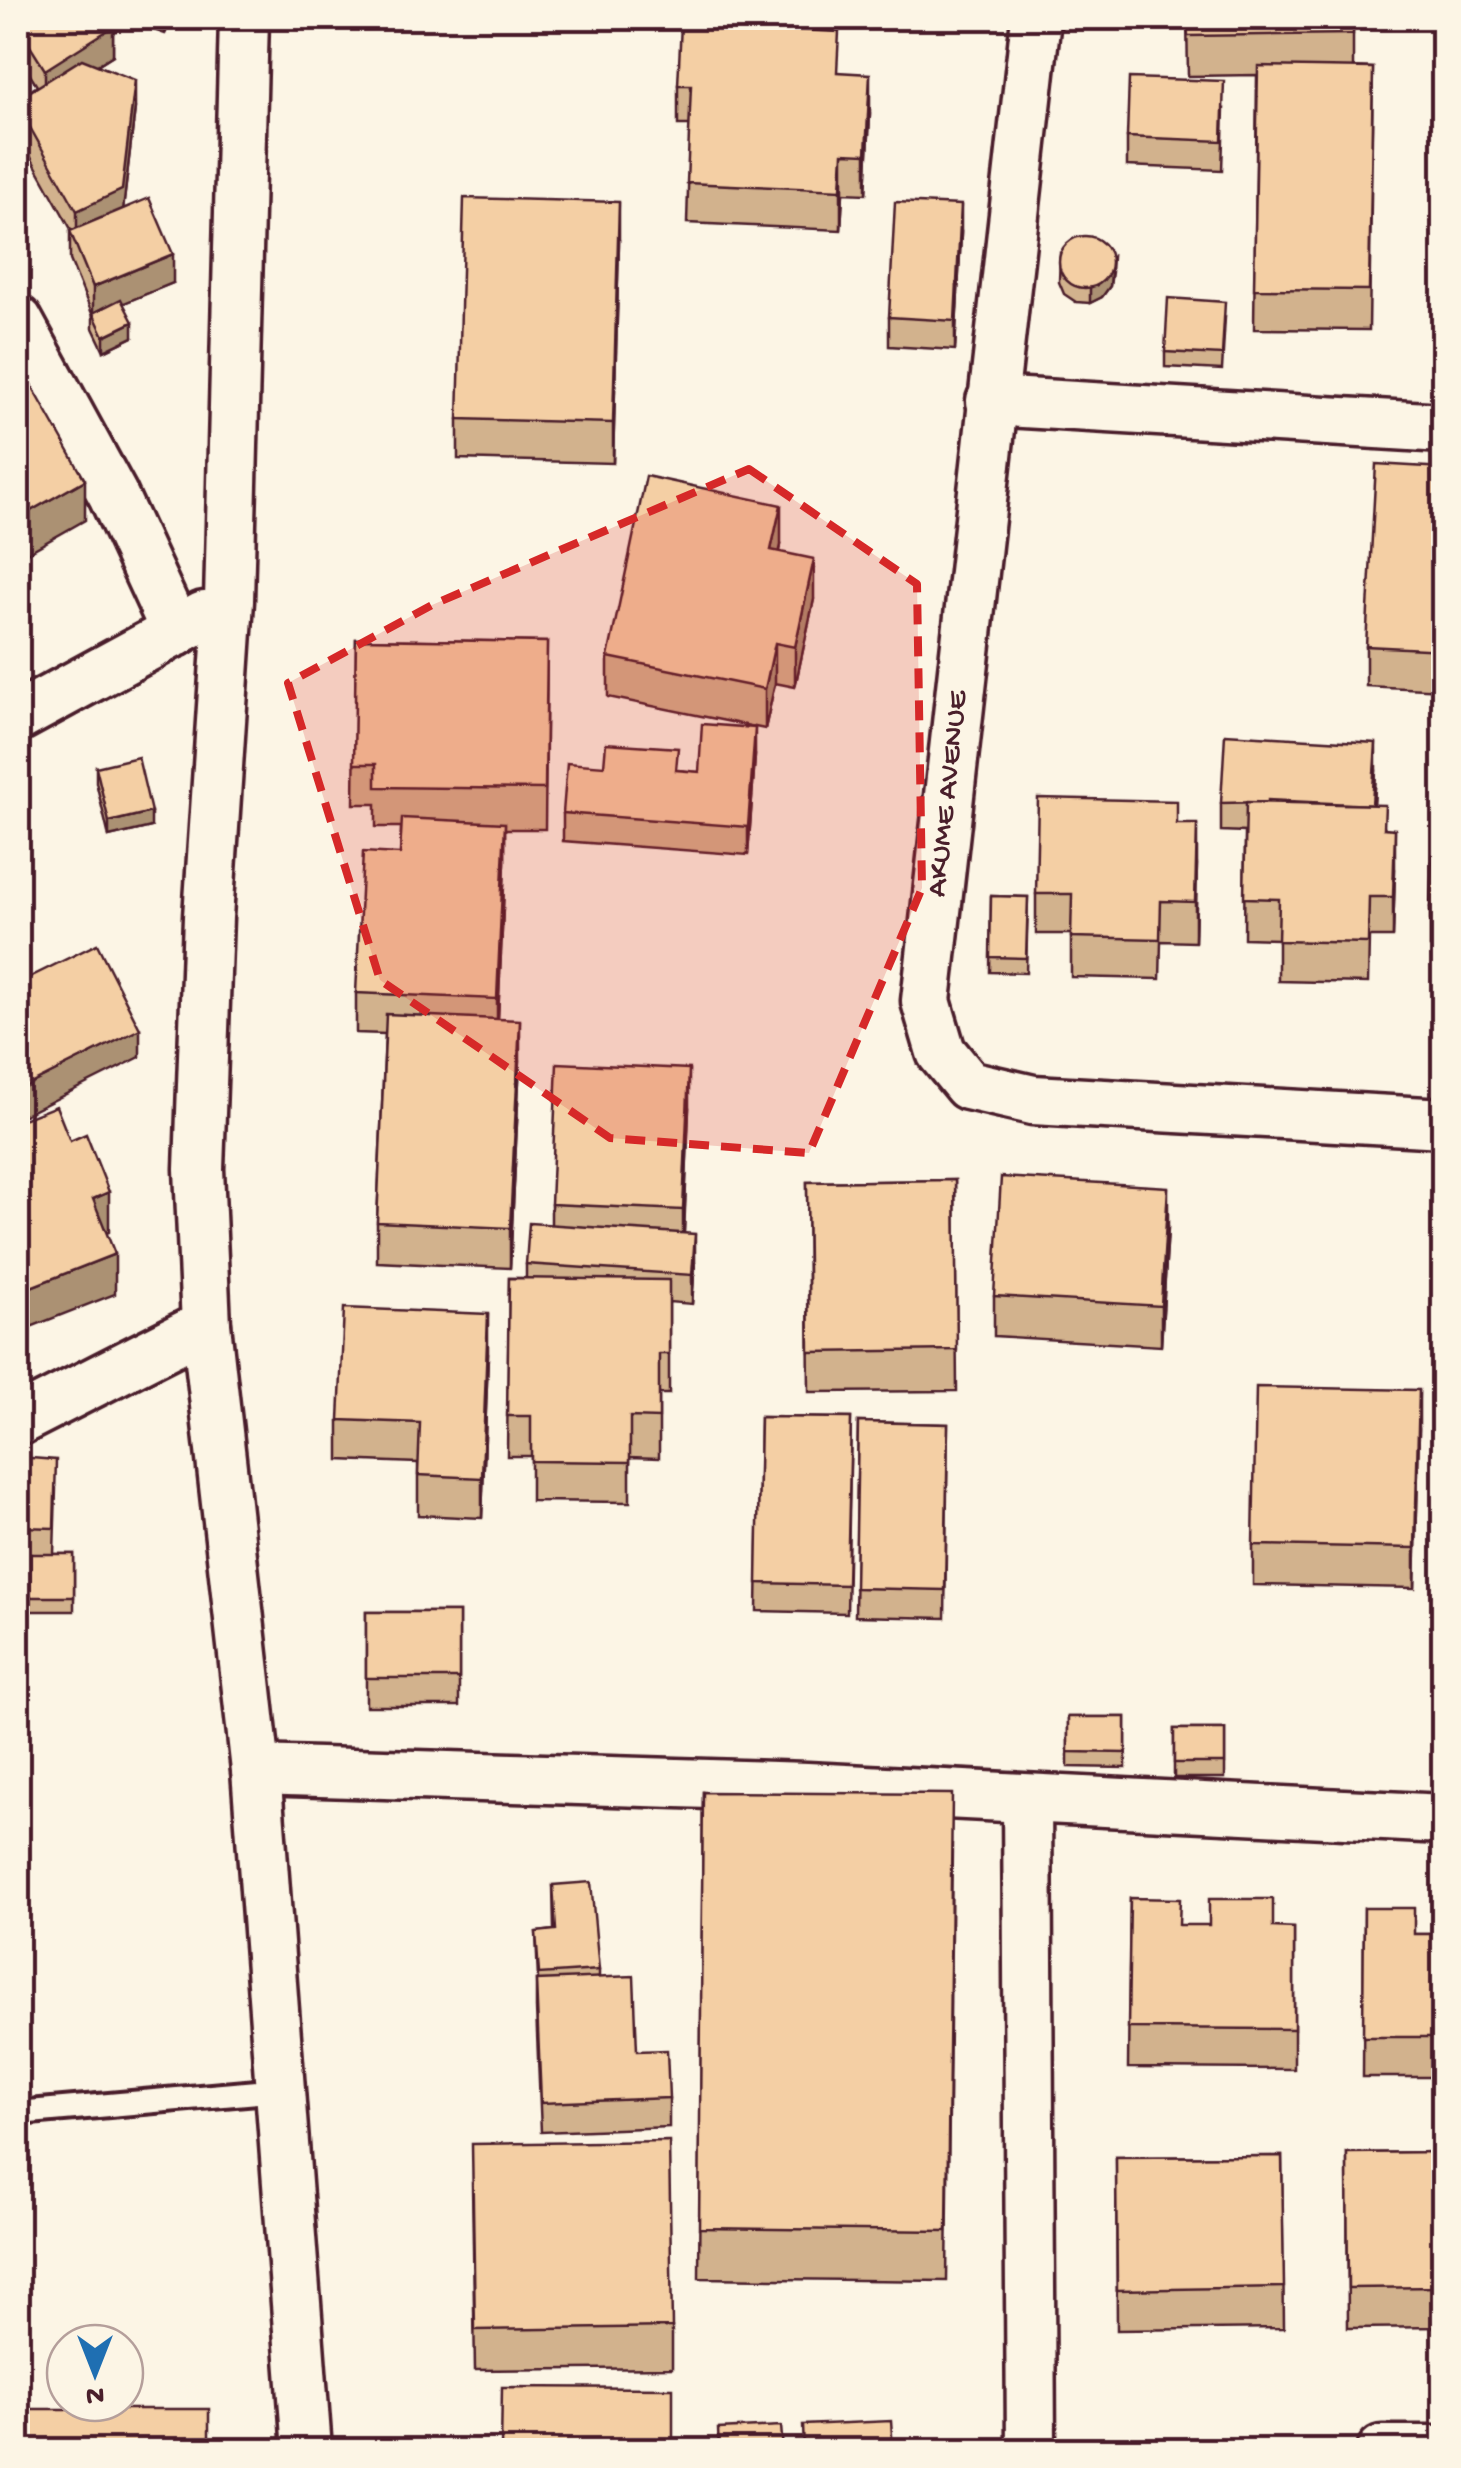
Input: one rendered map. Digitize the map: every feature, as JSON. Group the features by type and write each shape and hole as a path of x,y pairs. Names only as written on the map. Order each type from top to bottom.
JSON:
{"street":[{"path":"244,18 229,601 208,917 199,1169 206,1324 256,1770 307,2450"},
{"name":"AKUME AVENUE","path":"1036,18 926,1001 942,1052 968,1085 1034,1100 1444,1123"},
{"path":"18,321 113,496 176,632"},
{"path":"992,400 1444,428"},
{"path":"18,717 229,601"},
{"path":"18,1422 206,1324"},
{"path":"256,1770 807,1787 1444,1819"},
{"path":"1028,1799 1032,2450"},
{"path":"1382,2450 1444,2450"}],"lane":[{"path":"18,2113 280,2090"}],"highlighted area":[{"path":"749,469 917,584 922,888 809,1153 610,1138 380,980 288,683 432,605"}],"building":[{"path":"18,18 107,18 113,27 45,70 18,27"},
{"path":"1187,18 1353,18 1353,34 1188,36"},
{"path":"681,24 839,32 837,72 870,74 866,154 843,153 841,190 687,183 691,85 678,85"},
{"path":"82,59 135,80 122,190 77,211 18,106 18,99"},
{"path":"1258,66 1373,68 1369,290 1254,289"},
{"path":"1129,78 1224,81 1222,141 1127,137"},
{"path":"149,198 173,254 93,287 70,231"},
{"path":"464,198 619,202 613,423 458,419"},
{"path":"895,202 961,205 955,321 889,317"},
{"path":"1085,236 1103,244 1111,262 1103,280 1085,288 1067,280 1059,262 1067,244"},
{"path":"1168,298 1225,302 1222,355 1165,352"},
{"path":"121,299 133,322 104,336 93,313"},
{"path":"18,361 85,480 18,518"},
{"path":"1376,464 1444,468 1444,650 1366,646"},
{"path":"646,476 781,505 771,550 814,559 795,647 775,643 765,689 608,657"},
{"path":"356,639 547,642 545,789 376,787 376,764 354,764"},
{"path":"702,724 755,728 748,827 563,813 567,763 604,766 606,743 678,748 676,770 699,772"},
{"path":"1225,734 1376,743 1372,805 1268,800 1221,803"},
{"path":"138,757 151,812 109,822 96,767"},
{"path":"1038,798 1177,801 1177,824 1197,824 1195,902 1161,901 1160,939 1071,937 1072,894 1036,894"},
{"path":"1246,802 1385,805 1384,828 1395,829 1393,897 1369,897 1368,943 1278,941 1279,899 1244,898"},
{"path":"1443,811 1444,907 1430,907 1432,855 1442,856"},
{"path":"402,818 505,823 497,999 356,993 363,852 400,854"},
{"path":"991,896 1028,897 1026,958 990,957"},
{"path":"97,944 140,1029 18,1090 18,983"},
{"path":"386,1014 520,1020 510,1228 377,1222"},
{"path":"557,1063 689,1069 683,1210 551,1204"},
{"path":"56,1106 70,1141 86,1134 109,1192 93,1199 115,1254 18,1292 18,1121"},
{"path":"1001,1177 1168,1187 1161,1306 994,1296"},
{"path":"955,1180 957,1350 809,1352 807,1182"},
{"path":"529,1223 695,1234 692,1275 526,1264"},
{"path":"509,1278 669,1280 669,1354 659,1354 659,1418 630,1417 630,1462 531,1461 531,1416 507,1416"},
{"path":"344,1308 488,1314 482,1478 418,1475 420,1423 339,1420"},
{"path":"1256,1387 1419,1390 1415,1548 1253,1545"},
{"path":"760,1417 851,1418 847,1585 757,1583"},
{"path":"858,1422 948,1424 945,1590 855,1588"},
{"path":"18,1457 56,1460 54,1528 22,1527 20,1575 18,1575"},
{"path":"30,1554 74,1554 74,1597 30,1597"},
{"path":"366,1612 459,1612 459,1678 366,1678"},
{"path":"1068,1717 1126,1717 1126,1753 1068,1752"},
{"path":"1174,1729 1225,1729 1225,1763 1174,1763"},
{"path":"703,1792 952,1794 947,2231 699,2228"},
{"path":"591,1882 599,1970 539,1974 536,1932 556,1930 553,1885"},
{"path":"1130,1898 1180,1899 1179,1925 1209,1925 1209,1899 1273,1899 1273,1927 1294,1928 1294,2029 1128,2028"},
{"path":"1364,1908 1414,1908 1414,1934 1444,1934 1444,2037 1363,2037"},
{"path":"634,1976 637,2051 667,2050 669,2098 541,2103 536,1980"},
{"path":"669,2141 672,2327 475,2330 472,2144"},
{"path":"1444,2152 1444,2287 1348,2288 1347,2153"},
{"path":"1282,2156 1284,2287 1117,2290 1116,2157"},
{"path":"502,2387 673,2388 673,2450 501,2450"},
{"path":"18,2409 45,2409 45,2423 145,2423 145,2409 209,2409 209,2450 18,2450"},
{"path":"891,2421 893,2450 804,2450 803,2425"},
{"path":"781,2426 783,2450 719,2450 718,2429"}]}
